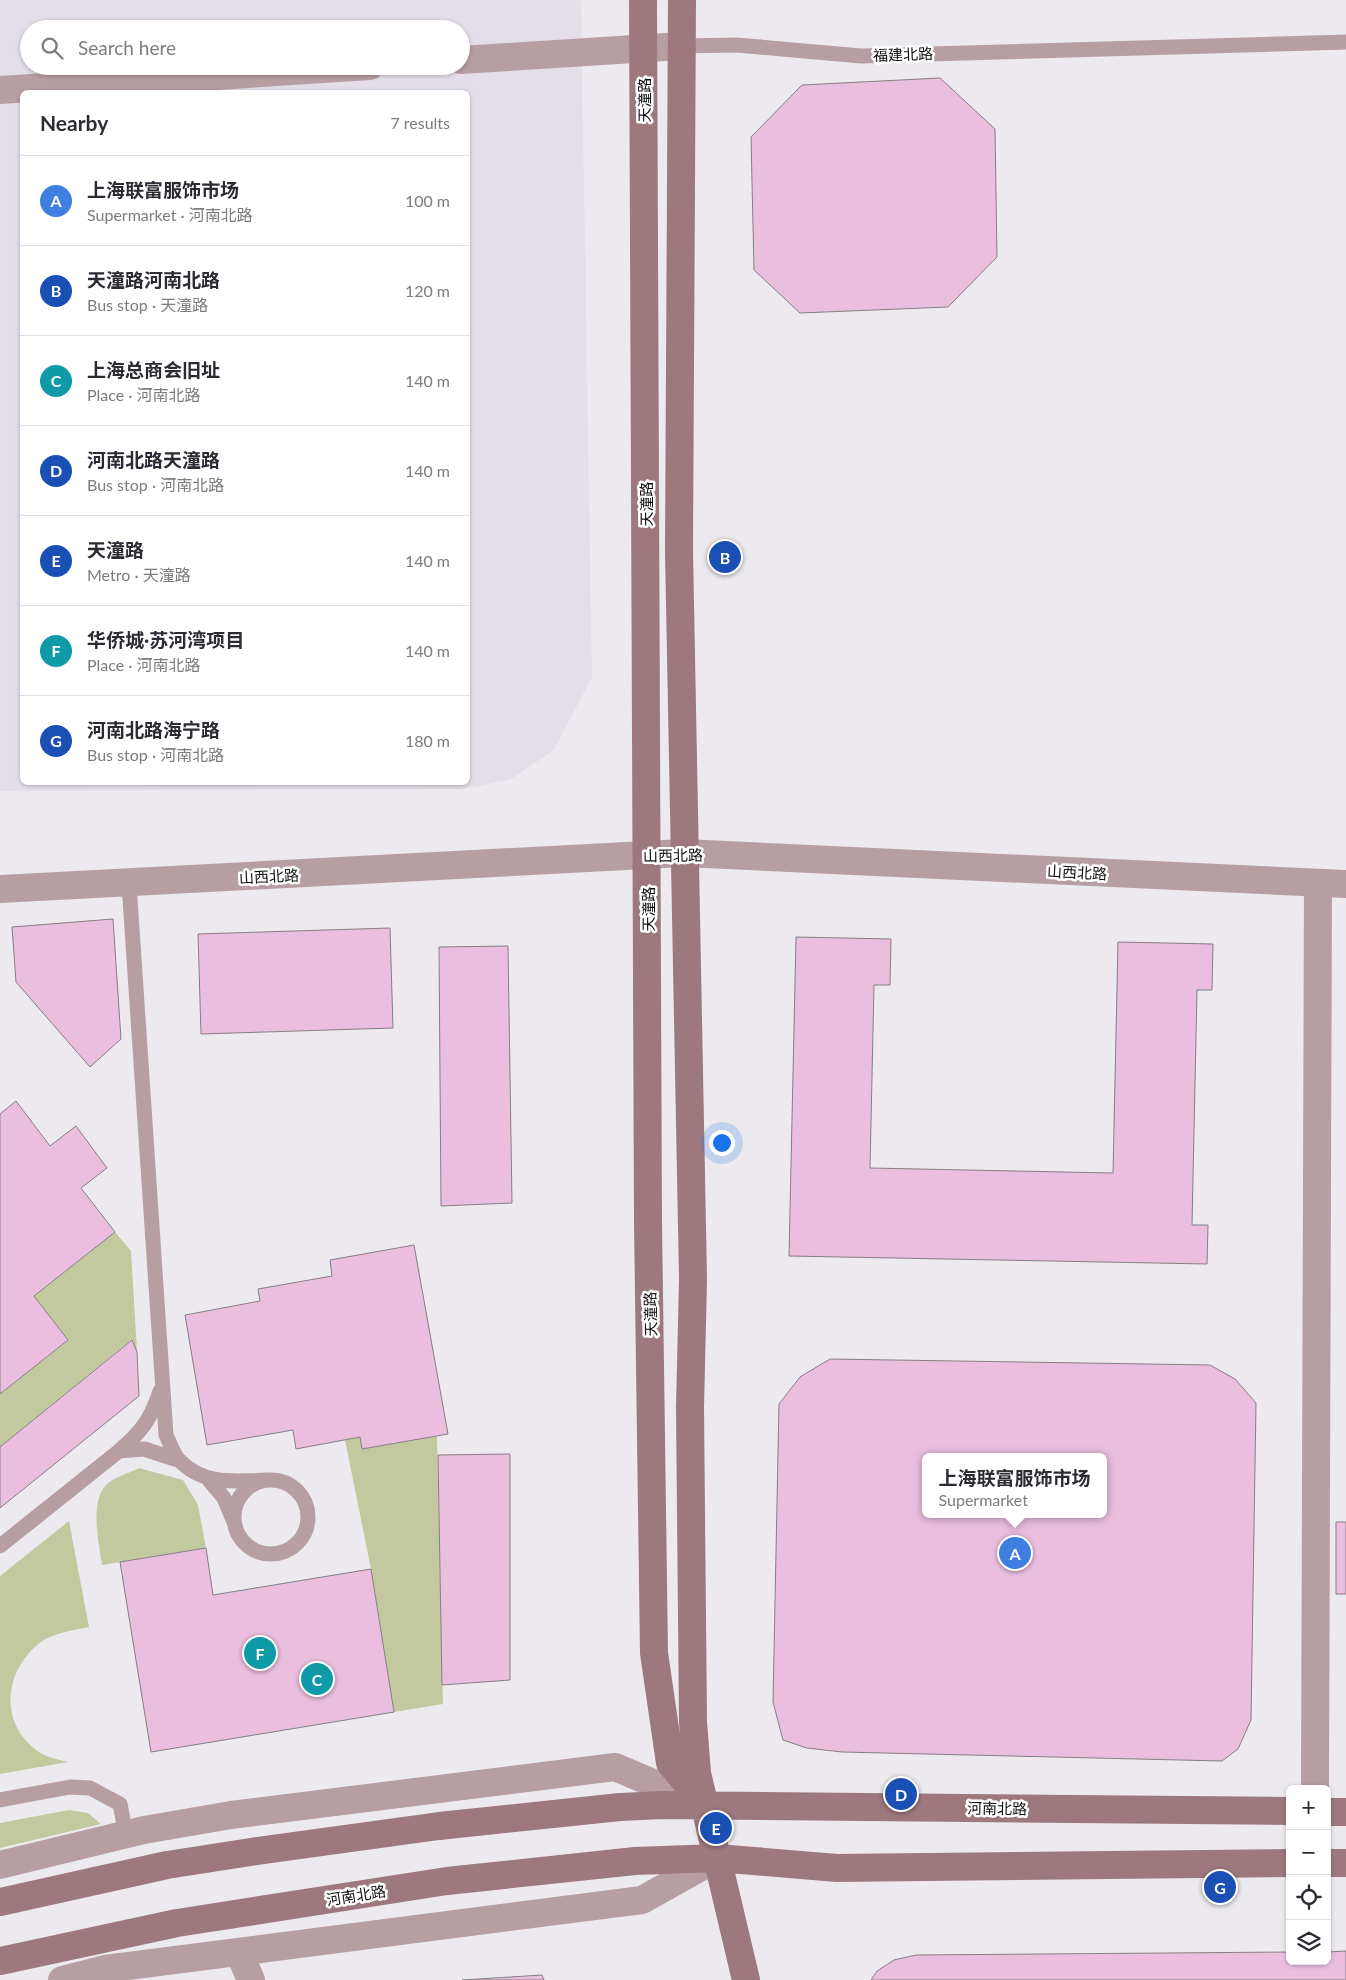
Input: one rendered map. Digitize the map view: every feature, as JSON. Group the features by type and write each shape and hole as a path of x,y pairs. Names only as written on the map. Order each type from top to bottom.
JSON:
{"main road":[{"name":"天潼路","path":"644,0 648,1222 654,1653 670,1762 705,1806"},
{"name":"天潼路","path":"682,0 679,551 692,1279 690,1408 693,1722 697,1773 746,1980"},
{"name":"河南北路","path":"0,1902 167,1866 256,1851 439,1826 620,1807 705,1806 1286,1811"},
{"path":"1331,1812 1346,1812"},
{"name":"河南北路","path":"0,1961 177,1923 447,1881 635,1861 717,1858 836,1868 1286,1863"},
{"path":"1331,1863 1346,1863"}],"street":[{"name":"福建北路","path":"470,59 681,46"},
{"path":"0,90 231,75"},
{"name":"山西北路","path":"0,890 683,853 1346,884"},
{"path":"1315,1785 1318,883"},
{"name":"河南北路","path":"0,1865 126,1834 231,1815 614,1767 705,1806"},
{"path":"62,1980 105,1970 642,1900 717,1858"},
{"path":"239,1952 250,1980"}],"lane":[{"name":"福建北路","path":"681,46 737,44 861,56 1346,42"},
{"path":"129,884 166,1435 178,1460"},
{"path":"0,1546 139,1433 152,1414 162,1382"},
{"path":"119,1450 144,1449 178,1460 208,1480 224,1498 240,1536 248,1546 258,1552 271,1554 284,1552 295,1545 303,1536 307,1526 305,1502 290,1485 280,1481 268,1480 227,1482 208,1480"},
{"path":"235,1524 234,1511 238,1499 256,1483 268,1480"},
{"path":"0,1800 70,1786 90,1788 120,1804 126,1834"}],"shaded area":[{"path":"0,0 581,0 592,677 554,750 511,779 463,789 0,791"}],"green space":[{"path":"115,1232 131,1251 137,1352 131,1340 0,1447 0,1394 68,1340 34,1296"},
{"path":"437,1436 443,1704 394,1712 371,1569 345,1440 360,1437 362,1449"},
{"path":"139,1468 183,1480 198,1505 206,1548 102,1565 97,1523 98,1501 101,1491 107,1484 118,1477"},
{"path":"69,1521 89,1627 54,1635 36,1646 16,1672 10,1702 13,1717 19,1731 29,1743 42,1754 68,1762 0,1774 0,1576"},
{"path":"69,1810 88,1813 101,1824 0,1848 0,1823"}],"building":[{"path":"940,78 995,129 997,257 948,307 800,313 754,270 751,137 802,85"},
{"path":"113,919 121,1039 90,1067 16,982 12,927"},
{"path":"390,928 393,1028 201,1034 198,934"},
{"path":"796,937 891,939 890,985 874,985 870,1168 1113,1173 1118,942 1213,944 1212,990 1197,990 1192,1225 1208,1225 1207,1264 789,1256"},
{"path":"508,946 512,1203 441,1206 439,947"},
{"path":"16,1101 50,1146 76,1126 107,1168 81,1188 115,1232 34,1296 68,1340 0,1394 0,1114"},
{"path":"414,1245 448,1434 362,1449 360,1437 296,1449 293,1430 207,1445 185,1315 260,1301 258,1289 332,1276 330,1260"},
{"path":"132,1340 137,1352 139,1396 0,1508 0,1447"},
{"path":"830,1359 1210,1365 1235,1379 1256,1403 1251,1720 1238,1749 1222,1761 842,1752 807,1748 783,1740 773,1702 779,1404 800,1377"},
{"path":"510,1454 510,1680 442,1685 438,1455"},
{"path":"1336,1522 1346,1522 1346,1594 1336,1594"},
{"path":"206,1548 213,1595 371,1569 394,1712 151,1752 120,1562"},
{"path":"1346,1951 1346,1980 871,1980 877,1971 894,1960 916,1955 1286,1952 1286,1965 1331,1965 1331,1952"},
{"path":"542,1975 544,1980 462,1980"}],"place":[{"name":"天潼路河南北路","path":"725,557"},
{"name":"上海联富服饰市场","path":"1015,1553"},
{"name":"华侨城·苏河湾项目","path":"260,1653"},
{"name":"上海总商会旧址","path":"317,1679"},
{"name":"河南北路天潼路","path":"901,1794"},
{"name":"天潼路","path":"716,1828"},
{"name":"河南北路海宁路","path":"1220,1887"}]}
